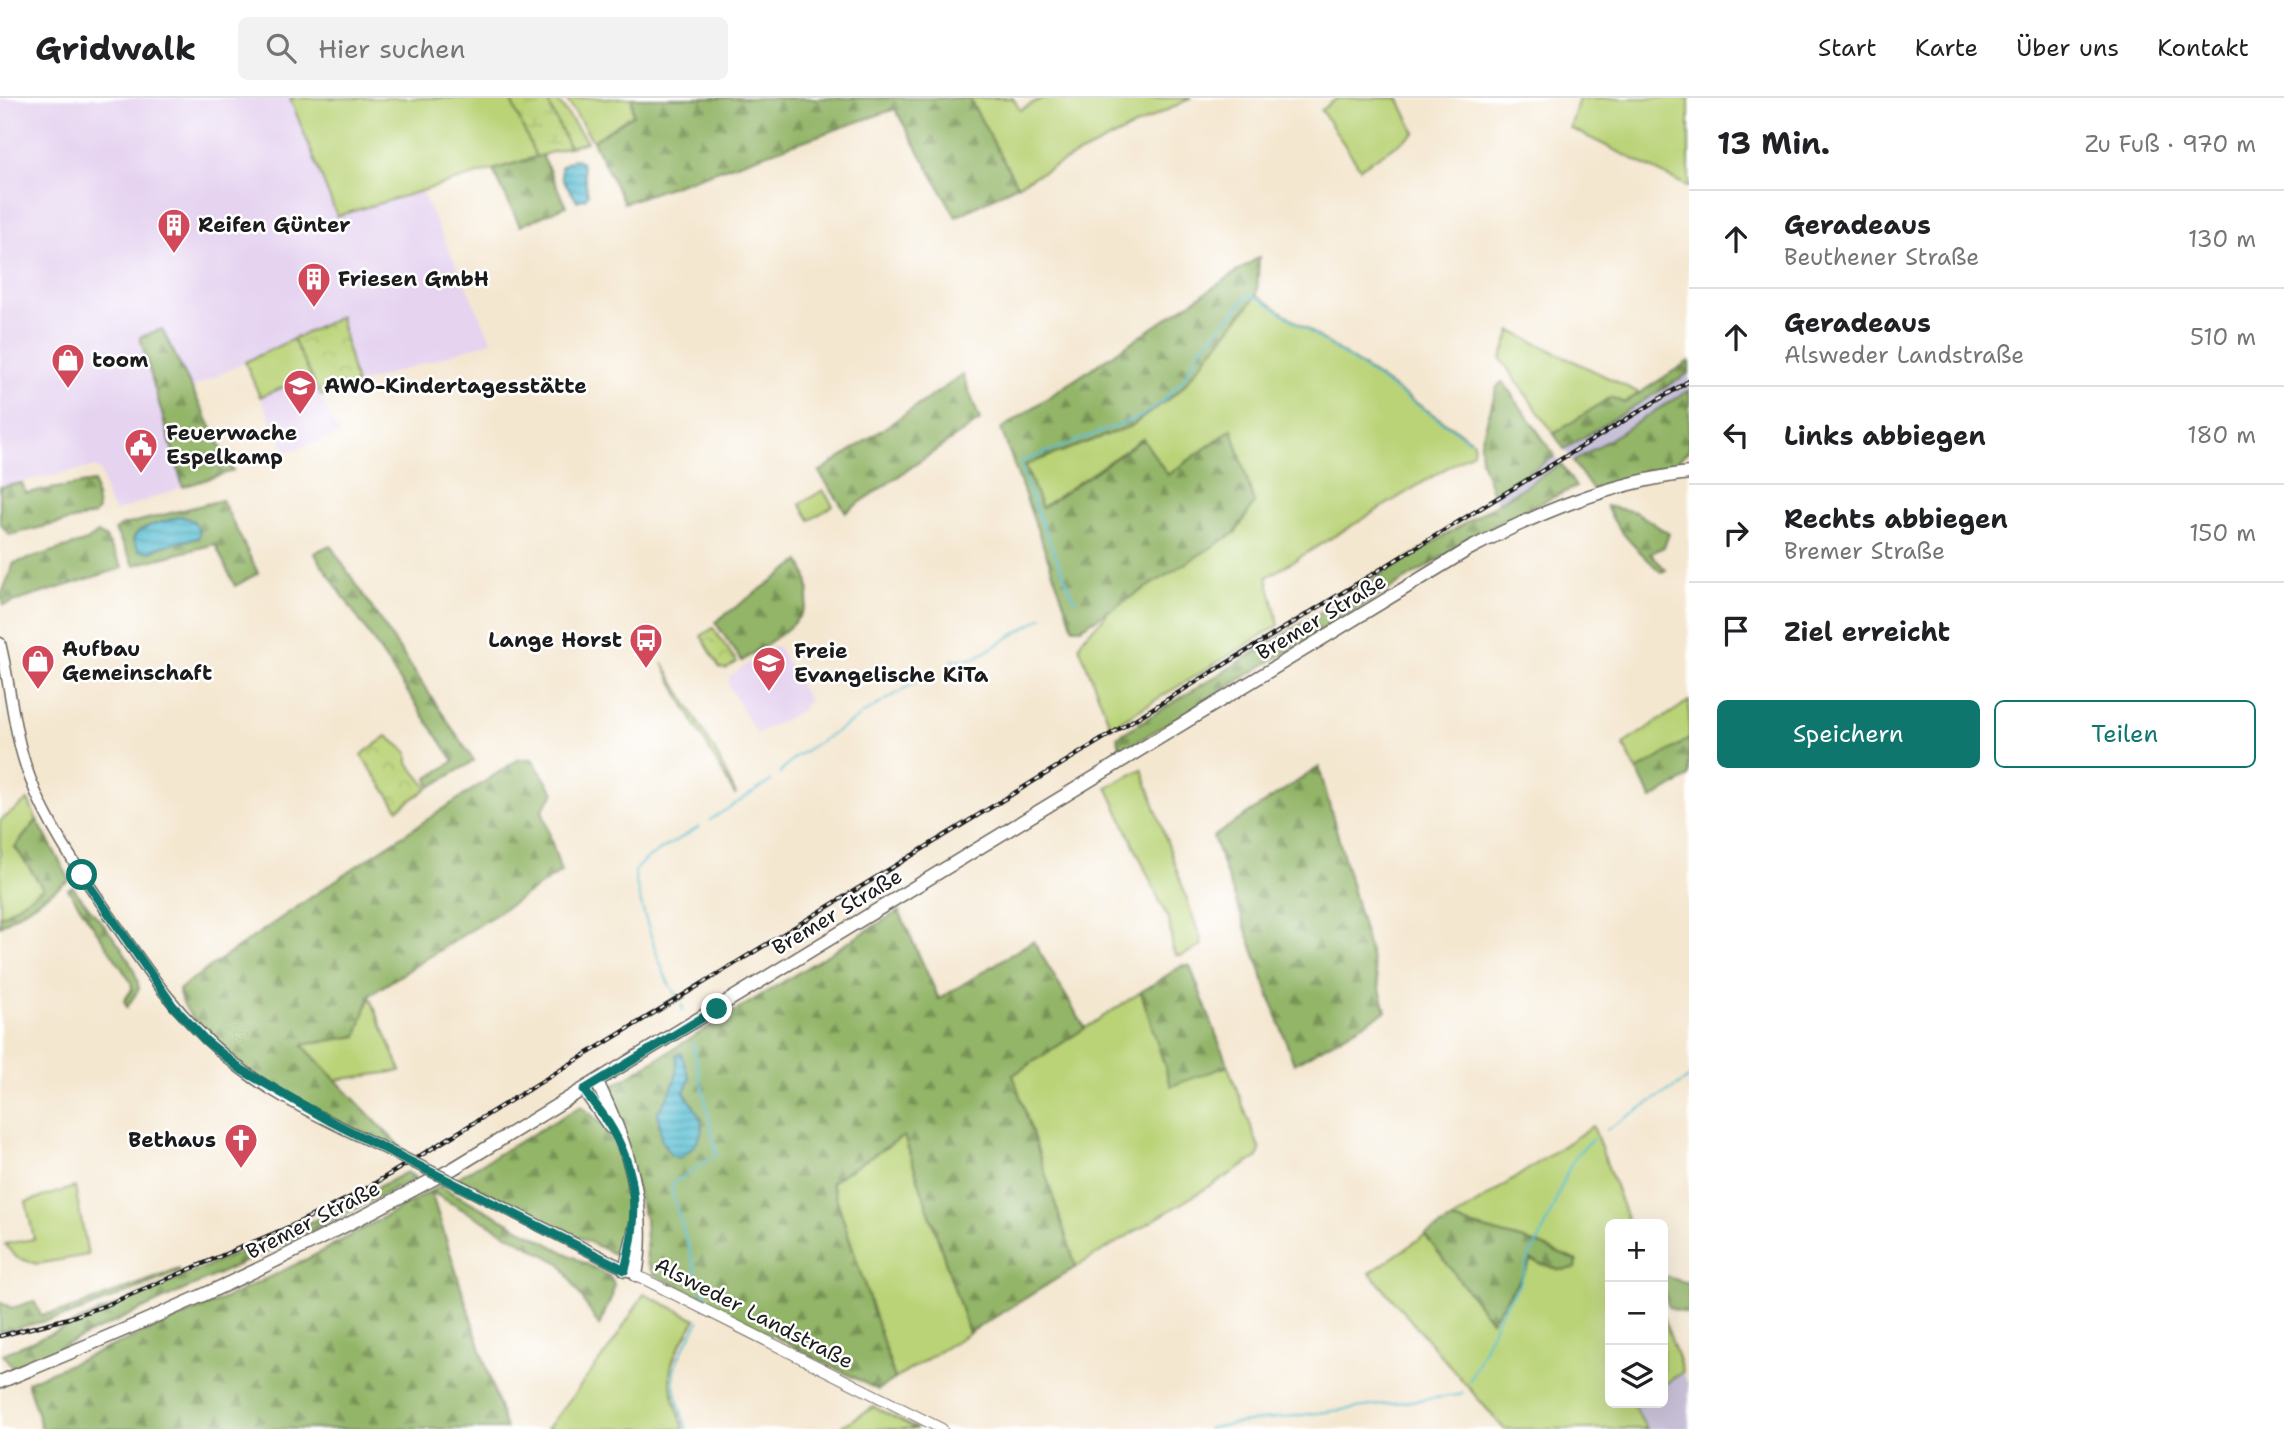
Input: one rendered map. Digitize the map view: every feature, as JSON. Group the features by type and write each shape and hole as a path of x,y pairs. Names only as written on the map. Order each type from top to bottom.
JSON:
{"main road":[{"name":"Bremer Straße","path":"0,1382 202,1296 310,1245 454,1168 1469,549 1582,498 1689,473"},
{"name":"Alsweder Landstraße","path":"0,643 19,743 30,778 44,808 82,875 160,989 206,1041 242,1070 320,1115 631,1272"},
{"path":"597,1082 633,1170 641,1236 631,1272"},
{"path":"584,1090 619,1142 629,1171 635,1220 631,1272"}],"street":[{"name":"Alsweder Landstraße","path":"631,1272 942,1429"}],"shaded area":[{"path":"0,98 290,98 337,216 421,191 492,341 356,385 339,317 192,388 162,329 140,337 183,487 115,512 108,501 100,470 94,467 0,486"},
{"path":"1689,373 1689,390 1573,462 1564,449"},
{"name":"AWO-Kindertagesstätte","path":"311,376 339,435 286,452 260,397"},
{"path":"1555,456 1561,464 1497,503 1493,495"},
{"name":"Freie Evangelische KiTa","path":"774,646 778,647 809,701 802,706 804,709 757,734 728,685 730,676"},
{"path":"1683,1372 1689,1387 1689,1429 1647,1429 1634,1408 1668,1408 1668,1382"}],"green space":[{"path":"290,98 510,98 536,157 337,216"},
{"path":"510,98 546,98 569,147 536,157"},
{"path":"546,98 556,98 587,142 569,147"},
{"path":"566,98 632,98 633,114 593,141"},
{"path":"632,98 969,98 1017,185 956,217 895,109 624,203 593,141 633,115"},
{"path":"969,98 1013,98 1020,110 1042,98 1191,98 1017,185"},
{"path":"1338,98 1398,98 1415,133 1360,168 1321,110"},
{"path":"1579,98 1689,98 1689,187 1570,128"},
{"path":"542,155 566,206 520,226 493,170"},
{"path":"1259,257 1257,295 1180,390 1131,426 1025,465 1042,508 1143,439 1168,475 1232,429 1254,503 1236,532 1081,628 1073,628 1001,429"},
{"path":"1257,295 1474,442 1473,452 1267,577 1279,625 1111,727 1079,646 1081,641 1108,611 1236,532 1254,503 1232,430 1168,475 1142,439 1041,508 1025,465 1131,426 1180,390"},
{"path":"340,317 356,385 321,396 293,339"},
{"path":"162,329 233,471 183,487 140,337"},
{"path":"1511,331 1640,393 1623,403 1611,397 1554,434 1501,359"},
{"path":"293,339 311,376 260,397 245,362"},
{"path":"1689,361 1689,373 1564,449 1554,434 1611,397 1624,403"},
{"path":"963,375 980,420 846,512 819,472"},
{"path":"1503,382 1555,456 1493,495 1481,460 1480,445 1497,387"},
{"path":"1689,390 1689,450 1672,466 1592,489 1573,462"},
{"path":"1561,464 1576,487 1509,517 1122,751 1117,737"},
{"path":"94,482 98,510 94,515 9,535 0,523 0,487 22,483 26,493"},
{"path":"823,490 833,506 810,520 800,504"},
{"path":"222,500 258,573 235,586 215,544 134,565 115,530 120,526","holes":["177,517 198,538 162,546 150,552 133,540 144,528"]},
{"path":"1606,506 1636,512 1669,534 1664,547 1650,553 1666,570 1661,572 1630,542 1616,525"},
{"path":"98,533 106,538 123,568 4,605 1,596 14,563 87,541"},
{"path":"330,545 474,761 430,787 427,779 454,761 314,553"},
{"path":"800,561 807,579 808,595 804,609 796,621 742,661 715,622"},
{"path":"713,628 737,662 726,669 720,668 701,636"},
{"path":"663,663 715,751 735,795 680,698"},
{"path":"1689,701 1689,739 1637,771 1623,744"},
{"path":"387,736 408,753 408,763 428,788 398,809 361,755"},
{"path":"1689,739 1689,777 1652,799 1637,771"},
{"path":"519,759 532,759 554,793 542,810 561,872 370,995 357,1036 302,1045 406,1153 275,1089 234,1059 191,1016 182,1002 179,990 187,983 352,869"},
{"path":"1319,767 1386,1011 1294,1064 1213,837"},
{"path":"1142,769 1202,943 1200,947 1181,956 1176,955 1173,950 1169,921 1107,787"},
{"path":"28,800 37,820 15,847 43,888 0,917 0,821"},
{"path":"37,820 70,880 0,926 0,917 43,888 15,847"},
{"path":"73,887 112,935 136,975 139,989 127,1007 124,1001 132,989 131,982 68,889"},
{"path":"899,911 939,999 1033,941 1085,1028 1013,1075 1076,1267 969,1333 904,1136 831,1182 895,1379 878,1390 654,1274 647,1263 645,1219 610,1097 611,1087"},
{"path":"1183,965 1190,966 1228,1066 1171,1086 1141,992"},
{"path":"1141,992 1171,1085 1228,1066 1260,1150 1258,1157 1076,1267 1013,1075"},
{"path":"369,995 401,1071 335,1080 302,1044 357,1036"},
{"path":"581,1106 600,1122 611,1138 618,1152 627,1185 627,1236 624,1251 614,1254 457,1178"},
{"path":"1593,1126 1627,1219 1605,1219 1605,1408 1635,1408 1647,1429 1504,1429 1370,1273 1425,1235 1491,1321 1531,1260 1559,1270 1575,1268 1577,1261 1535,1243 1452,1220"},
{"path":"904,1136 969,1333 895,1379 831,1181"},
{"path":"407,1172 416,1178 320,1227 13,1369 3,1354 317,1219"},
{"path":"440,1186 609,1276 614,1284 612,1296 599,1326 561,1264 431,1192 506,1429 42,1429 27,1382 226,1298 313,1256"},
{"path":"75,1187 88,1255 37,1264 17,1258 5,1244 34,1239 26,1202"},
{"path":"1452,1220 1535,1243 1577,1261 1576,1268 1559,1270 1531,1260 1491,1321 1425,1235"},
{"path":"179,1269 180,1272 70,1315 0,1332 0,1302 12,1308 34,1301 41,1315 67,1310"},
{"path":"1668,1277 1689,1283 1689,1314 1669,1308"},
{"path":"644,1294 696,1319 678,1350 670,1372 673,1395 684,1429 547,1429 609,1349"},
{"path":"1668,1330 1683,1372 1668,1382"},
{"path":"874,1407 917,1429 837,1429"}],"water":[{"path":"573,159 582,164 588,194 586,198 577,201 562,178 561,167"},
{"path":"181,516 194,521 200,532 198,538 162,546 150,552 139,550 133,540 141,530"},
{"path":"681,1053 690,1079 684,1092 702,1126 697,1142 680,1158 671,1156 661,1139 658,1111 673,1085 677,1070 676,1055"}],"waterway":[{"path":"1075,601 1024,478 1021,462 1140,417 1163,401 1183,380 1200,349 1249,295 1261,299 1470,441"},
{"path":"952,660 975,658 1043,617"},
{"path":"861,715 934,671"},
{"path":"780,773 794,758 859,717"},
{"path":"710,820 771,781"},
{"path":"677,995 668,982 653,942 635,876 640,864 699,827"},
{"path":"682,1004 683,1011"},
{"path":"693,1044 717,1154 675,1182 672,1192 700,1285 708,1300"},
{"path":"1606,1130 1689,1078"},
{"path":"1469,1382 1498,1317 1520,1283 1530,1254 1540,1239 1569,1168 1577,1154 1593,1139"},
{"path":"687,1429 676,1395 674,1373 681,1352 699,1321"},
{"path":"1207,1429 1458,1395 1463,1392"}],"railway":[{"path":"0,1336 69,1318 109,1304 291,1226 359,1193 1689,381"}],"place":[{"name":"Reifen Günter","path":"174,255"},
{"name":"Friesen GmbH","path":"314,309"},
{"name":"toom","path":"68,390"},
{"name":"AWO-Kindertagesstätte","path":"300,416"},
{"name":"Feuerwache Espelkamp","path":"141,475"},
{"name":"Lange Horst","path":"646,670"},
{"name":"Aufbau Gemeinschaft","path":"38,691"},
{"name":"Freie Evangelische KiTa","path":"769,693"},
{"name":"Bethaus","path":"241,1170"}],"route":[{"path":"82,875 173,1006 206,1041 242,1070 332,1122 625,1270 635,1229 634,1196 629,1171 619,1142 584,1090 717,1009"}]}
